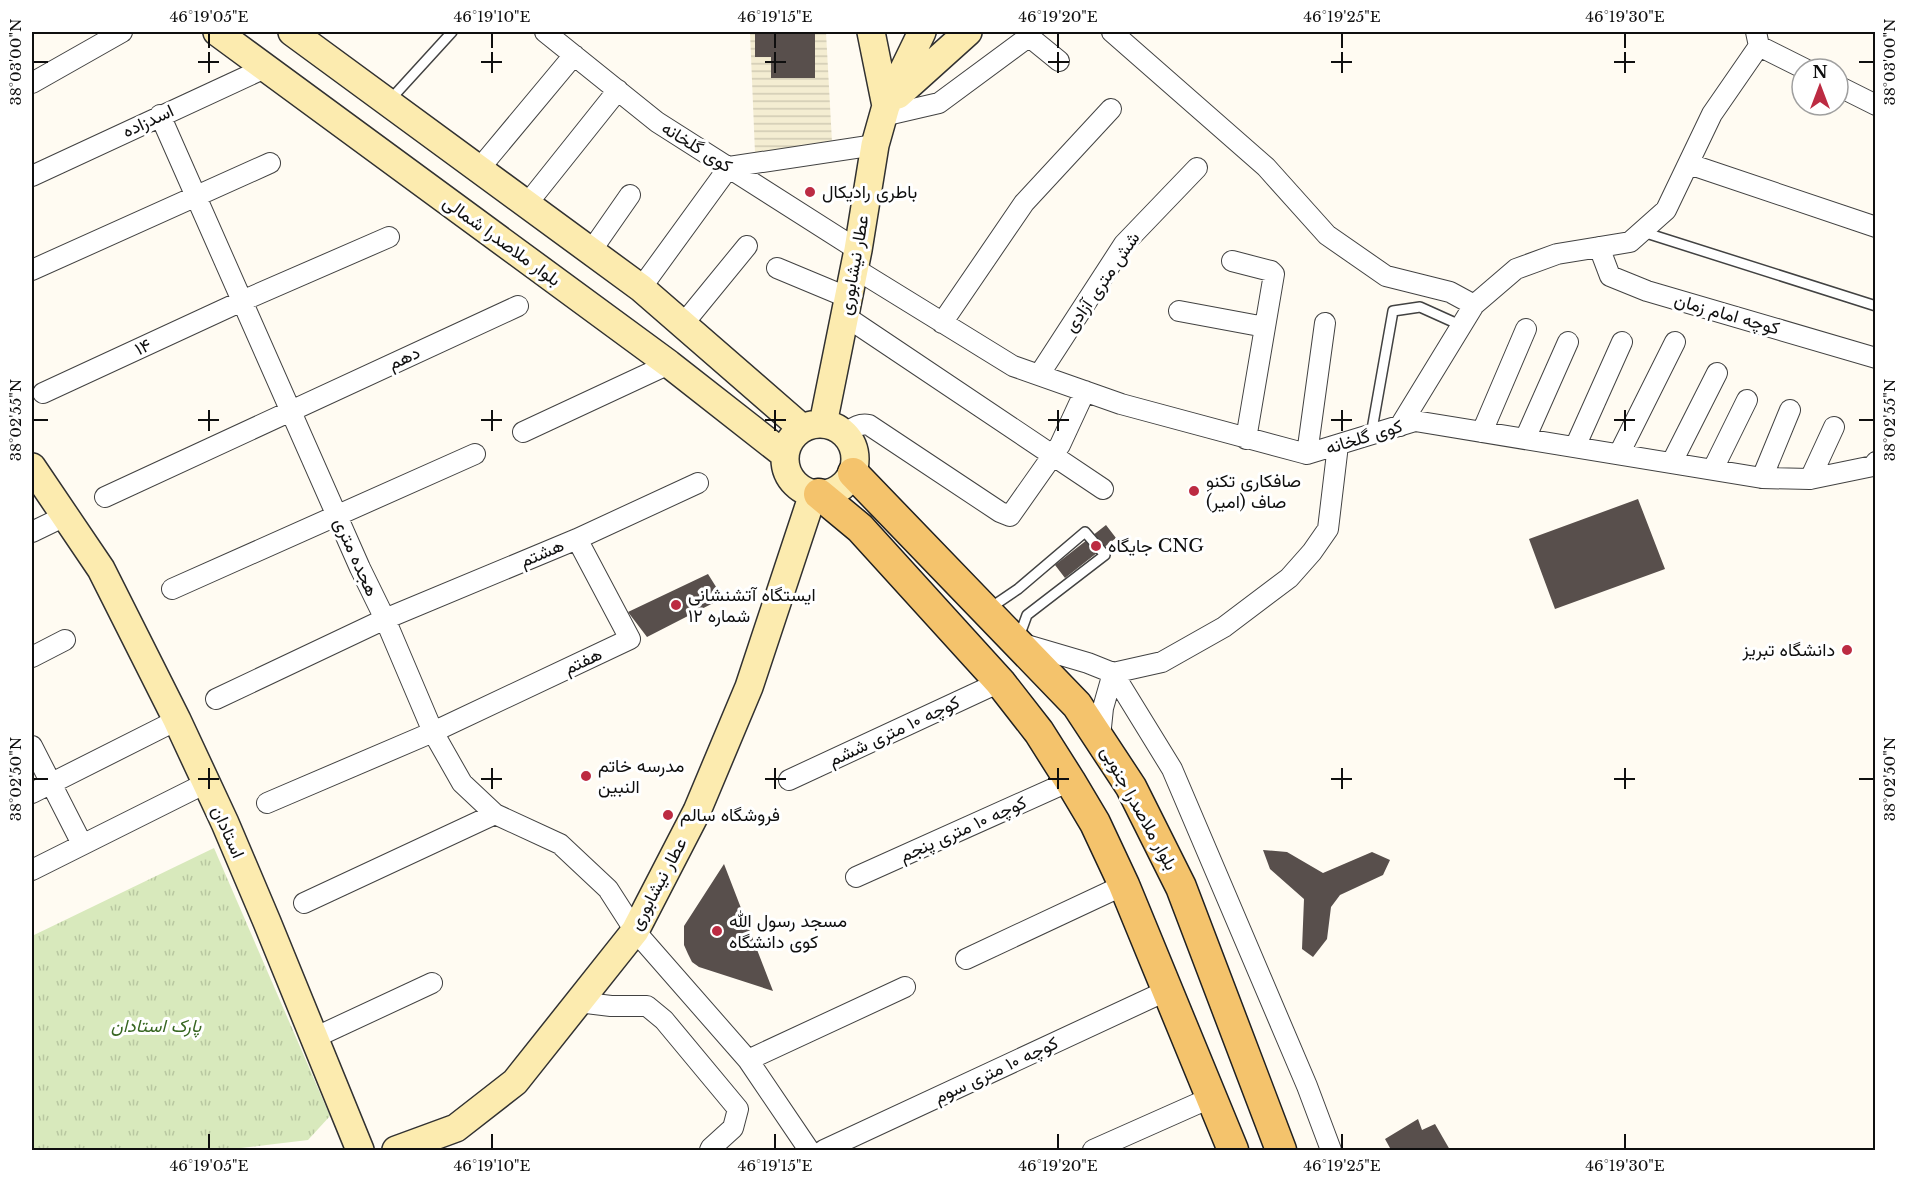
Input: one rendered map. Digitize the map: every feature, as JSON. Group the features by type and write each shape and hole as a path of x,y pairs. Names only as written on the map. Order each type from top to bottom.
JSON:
{"main road":[{"name":"بلوار ملاصدرا شمالی","path":"217,32 669,364 785,455"},
{"path":"294,32 641,288 684,324 854,451 853,473 848,481 837,490 816,494"},
{"name":"عطار نیشابوری","path":"871,32 885,111"},
{"name":"عطار نیشابوری","path":"823,429 856,259 875,145 885,111 922,32"},
{"path":"885,111 968,32"},
{"path":"823,429 790,439 785,455 785,466 791,480 800,488 816,494 860,528 1000,682 1039,732 1095,823 1124,885 1233,1150"},
{"name":"استادان","path":"32,467 101,570 177,720 225,823 360,1150"},
{"name":"بلوار ملاصدرا جنوبی","path":"853,473 1077,705 1100,737 1148,816 1181,887 1281,1150"},
{"name":"عطار نیشابوری","path":"396,1150 456,1128 515,1082 634,931 697,811 749,687 816,494"}],"street":[{"path":"32,84 122,32"},
{"name":"کوی گلخانه","path":"545,32 657,122 729,167 942,323 1013,366 1120,404 1307,454 1415,422 1762,478 1810,479 1874,464"},
{"path":"1112,32 1266,167 1327,235 1386,276 1422,287 1450,292 1474,305"},
{"path":"885,111 939,103 1026,38 1032,39 1059,62"},
{"path":"1400,426 1474,305 1516,269 1557,254 1630,242 1666,210 1712,114 1758,39 1790,59"},
{"path":"479,169 574,55"},
{"name":"اسدزاده","path":"32,176 265,68"},
{"path":"527,204 618,90"},
{"path":"1850,92 1875,105"},
{"path":"942,323 1024,202 1111,109"},
{"name":"هجده متری","path":"160,115 360,568 385,619 433,732 462,783 495,814 560,844 608,889 634,931 748,1060 809,1150"},
{"path":"641,288 729,167 875,145"},
{"path":"32,270 270,163"},
{"path":"1689,164 1875,227"},
{"name":"شش متری آزادی","path":"1039,375 1124,244 1197,168"},
{"path":"591,251 630,195"},
{"name":"۱۴","path":"43,393 242,301 389,237"},
{"path":"684,324 747,246"},
{"name":"کوچه امام زمان","path":"1599,247 1610,276 1619,280 1647,291 1875,358"},
{"path":"1233,261 1271,271 1274,274 1246,439"},
{"path":"777,268 847,307 1052,455 1103,489"},
{"name":"دهم","path":"105,497 518,306"},
{"path":"1179,311 1265,327"},
{"path":"1307,454 1325,323"},
{"path":"1482,432 1526,329"},
{"path":"1525,439 1568,342"},
{"path":"1575,447 1622,342"},
{"path":"1619,454 1675,342"},
{"path":"523,432 669,364"},
{"path":"1672,462 1717,373"},
{"path":"823,429 869,425 1000,512 1010,516 1060,445 1085,391"},
{"path":"1713,469 1747,400"},
{"path":"1762,478 1790,410"},
{"path":"1810,479 1834,427"},
{"path":"1017,642 1088,663 1113,673 1162,662 1224,627 1289,578 1312,552 1328,529 1338,446"},
{"path":"172,589 475,454"},
{"name":"هشتم","path":"216,699 385,619 577,538 698,483"},
{"path":"32,532 65,516"},
{"name":"هفتم","path":"433,732 630,639 577,538"},
{"path":"32,657 65,640"},
{"path":"1100,737 1103,708 1113,673"},
{"path":"1113,673 1172,769 1307,1086 1331,1150"},
{"name":"کوچه ۱۰ متری ششم","path":"789,780 1000,682"},
{"path":"32,793 177,720"},
{"path":"267,803 433,732"},
{"path":"32,746 82,844"},
{"name":"کوچه ۱۰ متری پنجم","path":"856,877 1070,781"},
{"path":"32,870 206,783"},
{"path":"304,903 495,814"},
{"path":"966,959 1124,885"},
{"path":"314,1038 432,983"},
{"path":"748,1060 905,987"},
{"name":"کوچه ۱۰ متری سوم","path":"824,1150 1168,990"},
{"path":"579,1002 611,1006 647,1006 664,1020 738,1109 733,1128 710,1150"},
{"path":"1093,1150 1210,1098"}],"lane":[{"path":"388,102 452,32"},
{"path":"1642,231 1875,306"},
{"path":"1371,435 1393,311 1420,307 1461,324"},
{"path":"986,611 1018,589 1085,532 1105,555 1026,615 1017,642"}],"shaded area":[{"path":"750,32 826,32 832,142 755,153"}],"green space":[{"name":"پارک استادان","path":"214,848 330,1116 308,1140 224,1150 32,1150 32,936"}],"building":[{"path":"755,32 815,32 815,78 771,78 771,57 755,57"},
{"path":"1638,499 1665,569 1555,609 1529,539"},
{"path":"1106,525 1116,538 1065,578 1055,565"},
{"name":"ایستگاه آتشنشانی شماره ۱۲","path":"708,574 723,598 647,637 628,612"},
{"path":"1263,850 1287,852 1323,873 1372,852 1390,860 1383,875 1340,895 1331,907 1327,939 1313,957 1302,949 1304,899 1270,869"},
{"name":"مسجد رسول الله کوی دانشگاه","path":"724,864 773,991 699,967 692,962 684,945 684,926"},
{"path":"1418,1119 1422,1130 1435,1124 1450,1150 1385,1150 1390,1148 1385,1139"}],"place":[{"name":"باطری رادیکال","path":"810,192"},
{"name":"صافکاری تکنو صاف (امیر)","path":"1194,491"},
{"name":"جایگاه CNG","path":"1096,546"},
{"name":"ایستگاه آتشنشانی شماره ۱۲","path":"676,605"},
{"name":"دانشگاه تبریز","path":"1847,650"},
{"name":"مدرسه خاتم النبین","path":"586,776"},
{"name":"فروشگاه سالم","path":"668,815"},
{"name":"مسجد رسول الله کوی دانشگاه","path":"717,931"}]}
